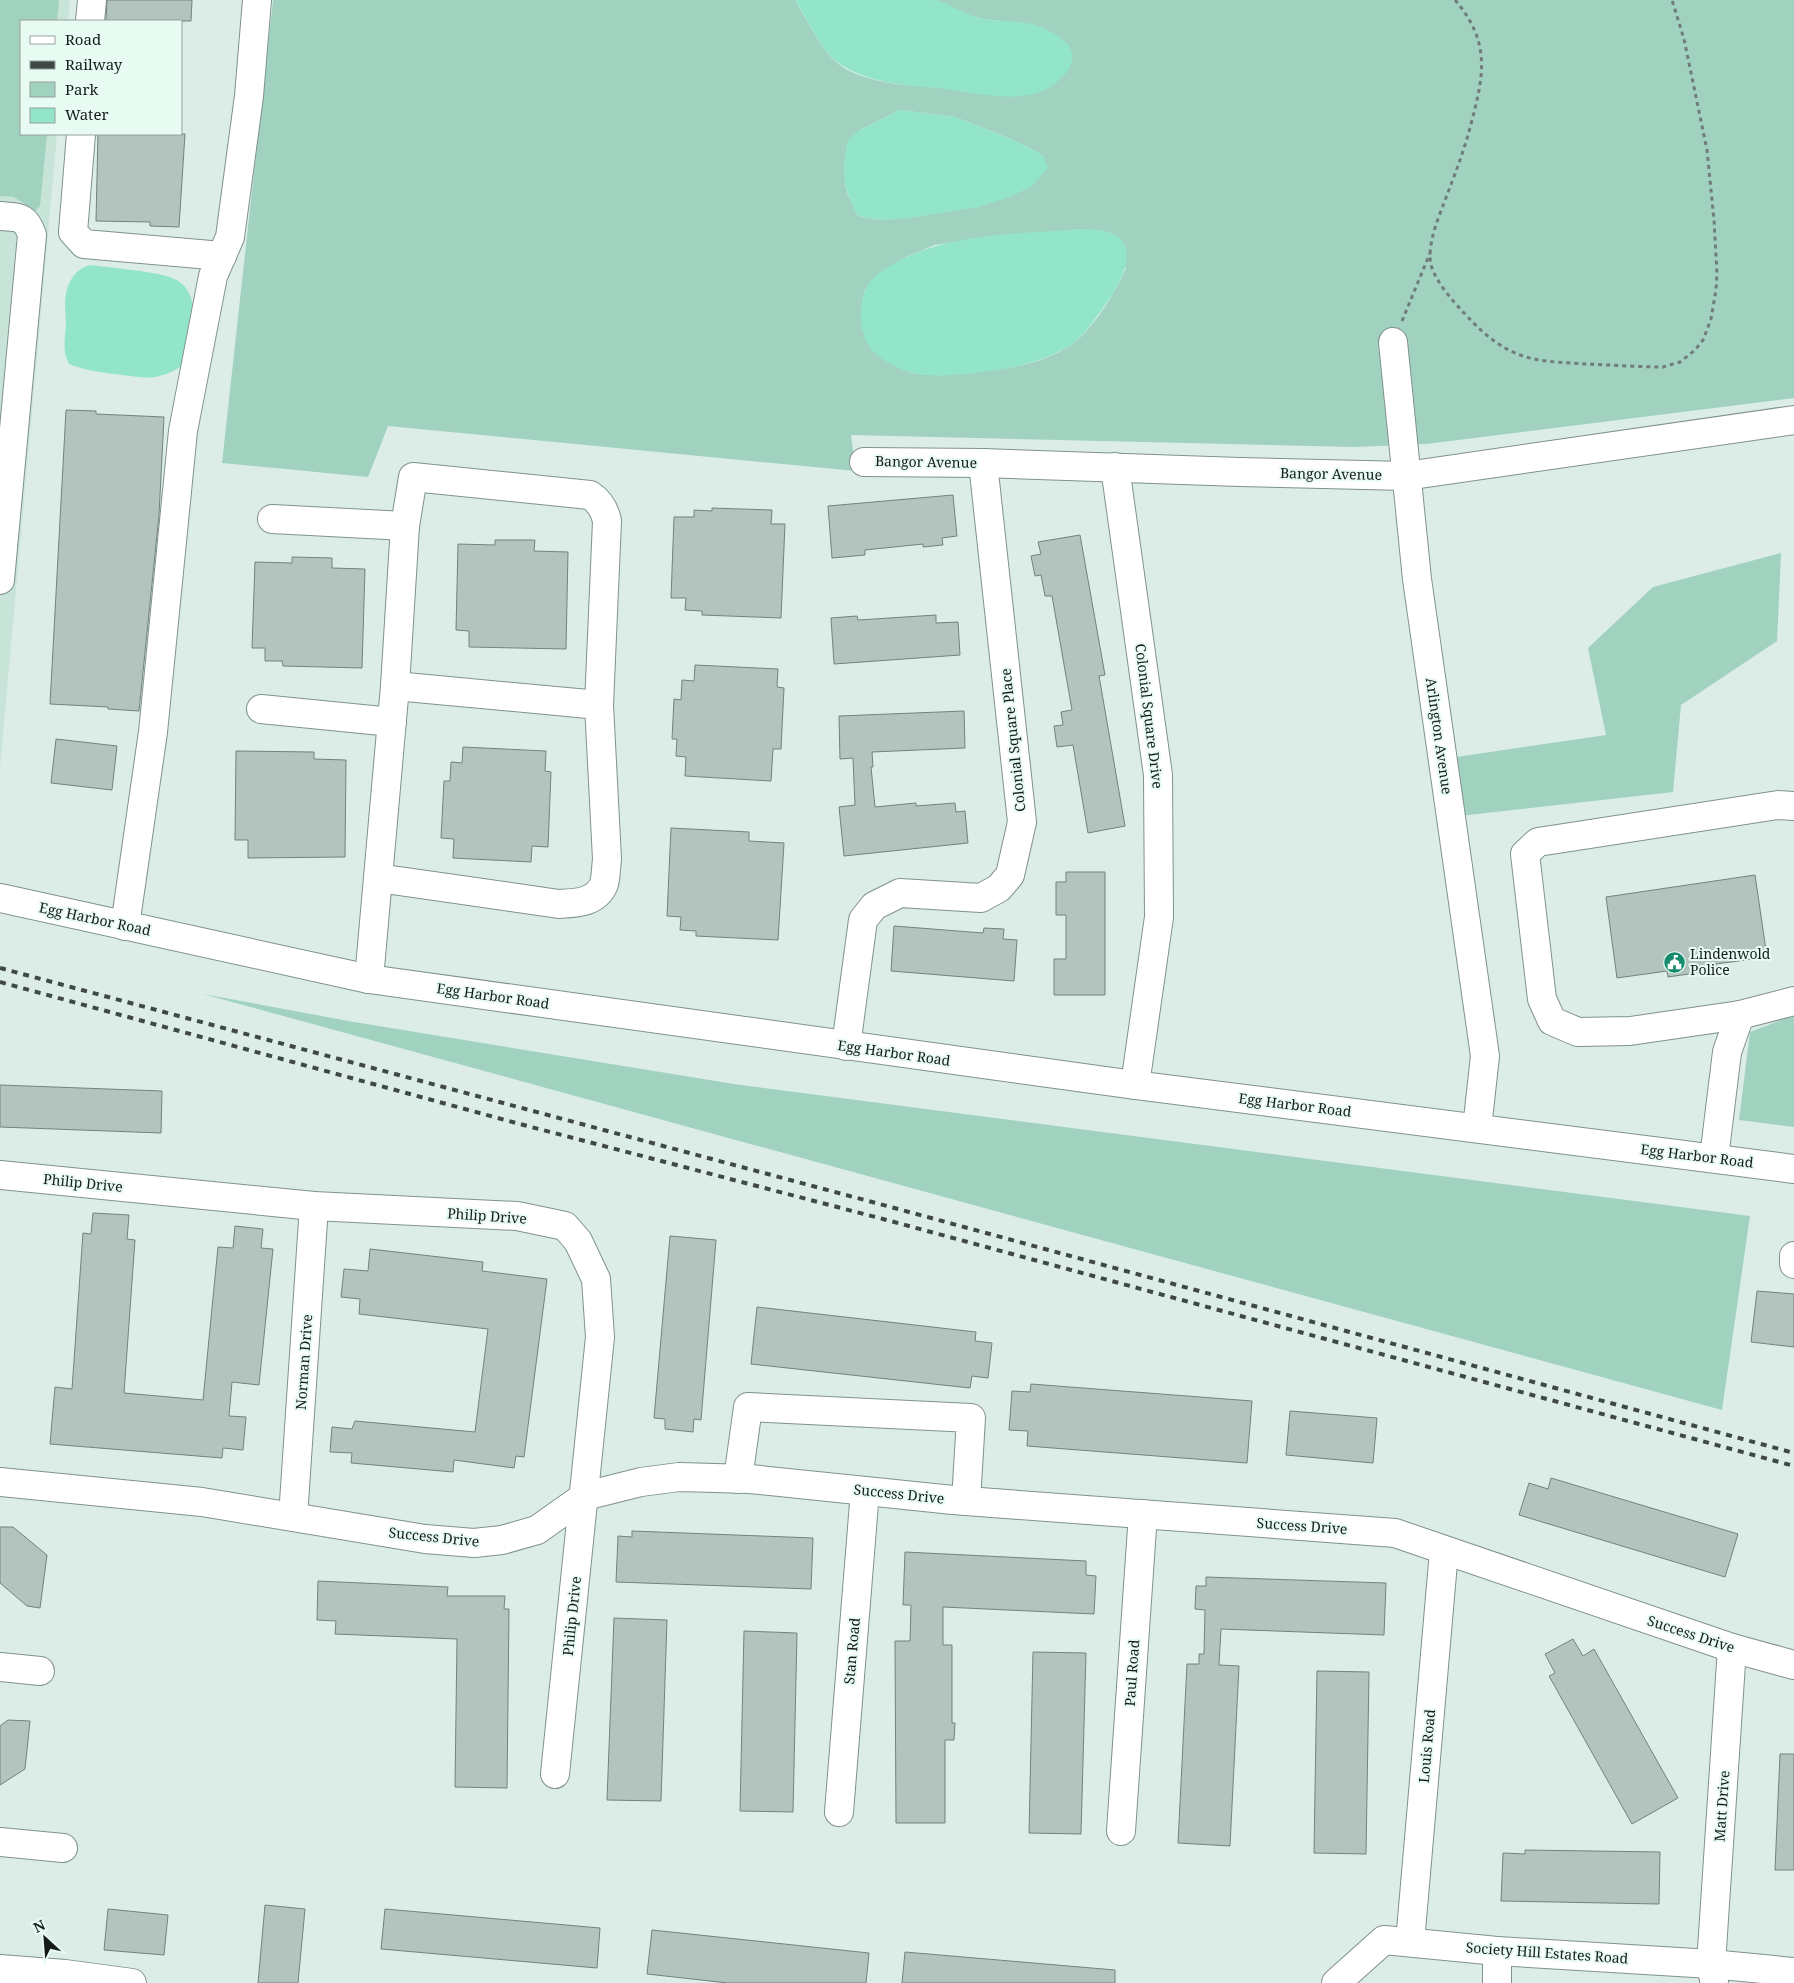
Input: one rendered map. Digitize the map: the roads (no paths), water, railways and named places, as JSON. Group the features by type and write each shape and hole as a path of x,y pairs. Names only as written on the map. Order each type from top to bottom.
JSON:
{"street":[{"path":"90,20 92,0"},
{"path":"125,926 153,732 183,430 213,276 230,237 249,96 257,0"},
{"path":"81,135 73,232 84,244 222,256"},
{"path":"0,216 23,220 28,223 32,235 0,580"},
{"name":"Arlington Avenue","path":"1393,342 1417,579 1485,1056 1477,1128"},
{"name":"Bangor Avenue","path":"864,462 1115,466 1240,472 1406,476 1794,420"},
{"name":"Colonial Square Place","path":"846,1046 863,920 874,906 900,893 980,898 999,888 1010,874 1022,822 983,463"},
{"name":"Colonial Square Drive","path":"1115,466 1158,774 1159,917 1136,1085"},
{"path":"369,979 395,686 405,526 413,477 590,495 596,498 605,513 607,521 599,706 606,860 603,884 594,897 582,903 559,904 378,878"},
{"path":"272,519 405,526"},
{"path":"395,686 599,706"},
{"path":"261,709 392,722"},
{"path":"1794,806 1778,805 1538,842 1525,854 1542,999 1552,1021 1578,1032 1630,1031 1740,1015 1794,1001"},
{"name":"Egg Harbor Road","path":"0,898 369,979 1136,1085 1794,1169"},
{"path":"1714,1158 1727,1052 1740,1015"},
{"name":"Philip Drive","path":"0,1175 314,1206 517,1216 565,1226 578,1241 596,1279 600,1337 555,1774"},
{"name":"Norman Drive","path":"293,1517 314,1206"},
{"path":"1794,1256 1794,1264"},
{"path":"738,1478 748,1407 971,1418 966,1501"},
{"name":"Success Drive","path":"0,1482 202,1502 424,1539 474,1543 502,1540 537,1530 585,1496 641,1482 679,1477 738,1478 966,1501 1395,1533 1732,1648 1794,1665"},
{"name":"Stan Road","path":"839,1812 865,1491"},
{"name":"Paul Road","path":"1121,1831 1143,1514"},
{"name":"Louis Road","path":"1397,1941 1444,1551"},
{"name":"Matt Drive","path":"1713,1973 1732,1648"},
{"path":"0,1667 40,1671"},
{"path":"0,1842 63,1848"},
{"path":"1337,1983 1397,1941"},
{"name":"Society Hill Estates Road","path":"1397,1941 1713,1973 1794,1972"},
{"path":"1497,1951 1497,1983"},
{"path":"0,1969 65,1974 132,1983"}],"water":[{"path":"795,0 935,0 984,19 1036,25 1048,30 1063,40 1070,49 1072,54 1070,67 1061,78 1048,88 1034,94 1019,96 986,95 873,79 849,69 831,57"},
{"path":"900,110 955,117 1011,139 1043,155 1048,168 1032,186 1010,197 978,207 909,218 883,220 858,216 846,188 844,161 848,140 860,130"},
{"path":"1083,229 1104,231 1118,237 1125,246 1127,257 1119,283 1110,297 1083,333 1064,349 1040,360 997,370 946,375 922,375 887,362 874,352 865,339 861,323 861,306 865,291 877,274 890,265 939,245 962,240 986,236"},
{"path":"90,265 168,276 188,290 193,315 182,366 164,375 149,378 97,372 69,364 64,344 66,325 65,298 71,280 79,270"}],"railway":[{"path":"0,968 887,1206 1794,1453"},
{"path":"0,982 516,1123 883,1219 1794,1466"}],"place":[{"name":"Lindenwold Police","path":"1674,962"}]}
